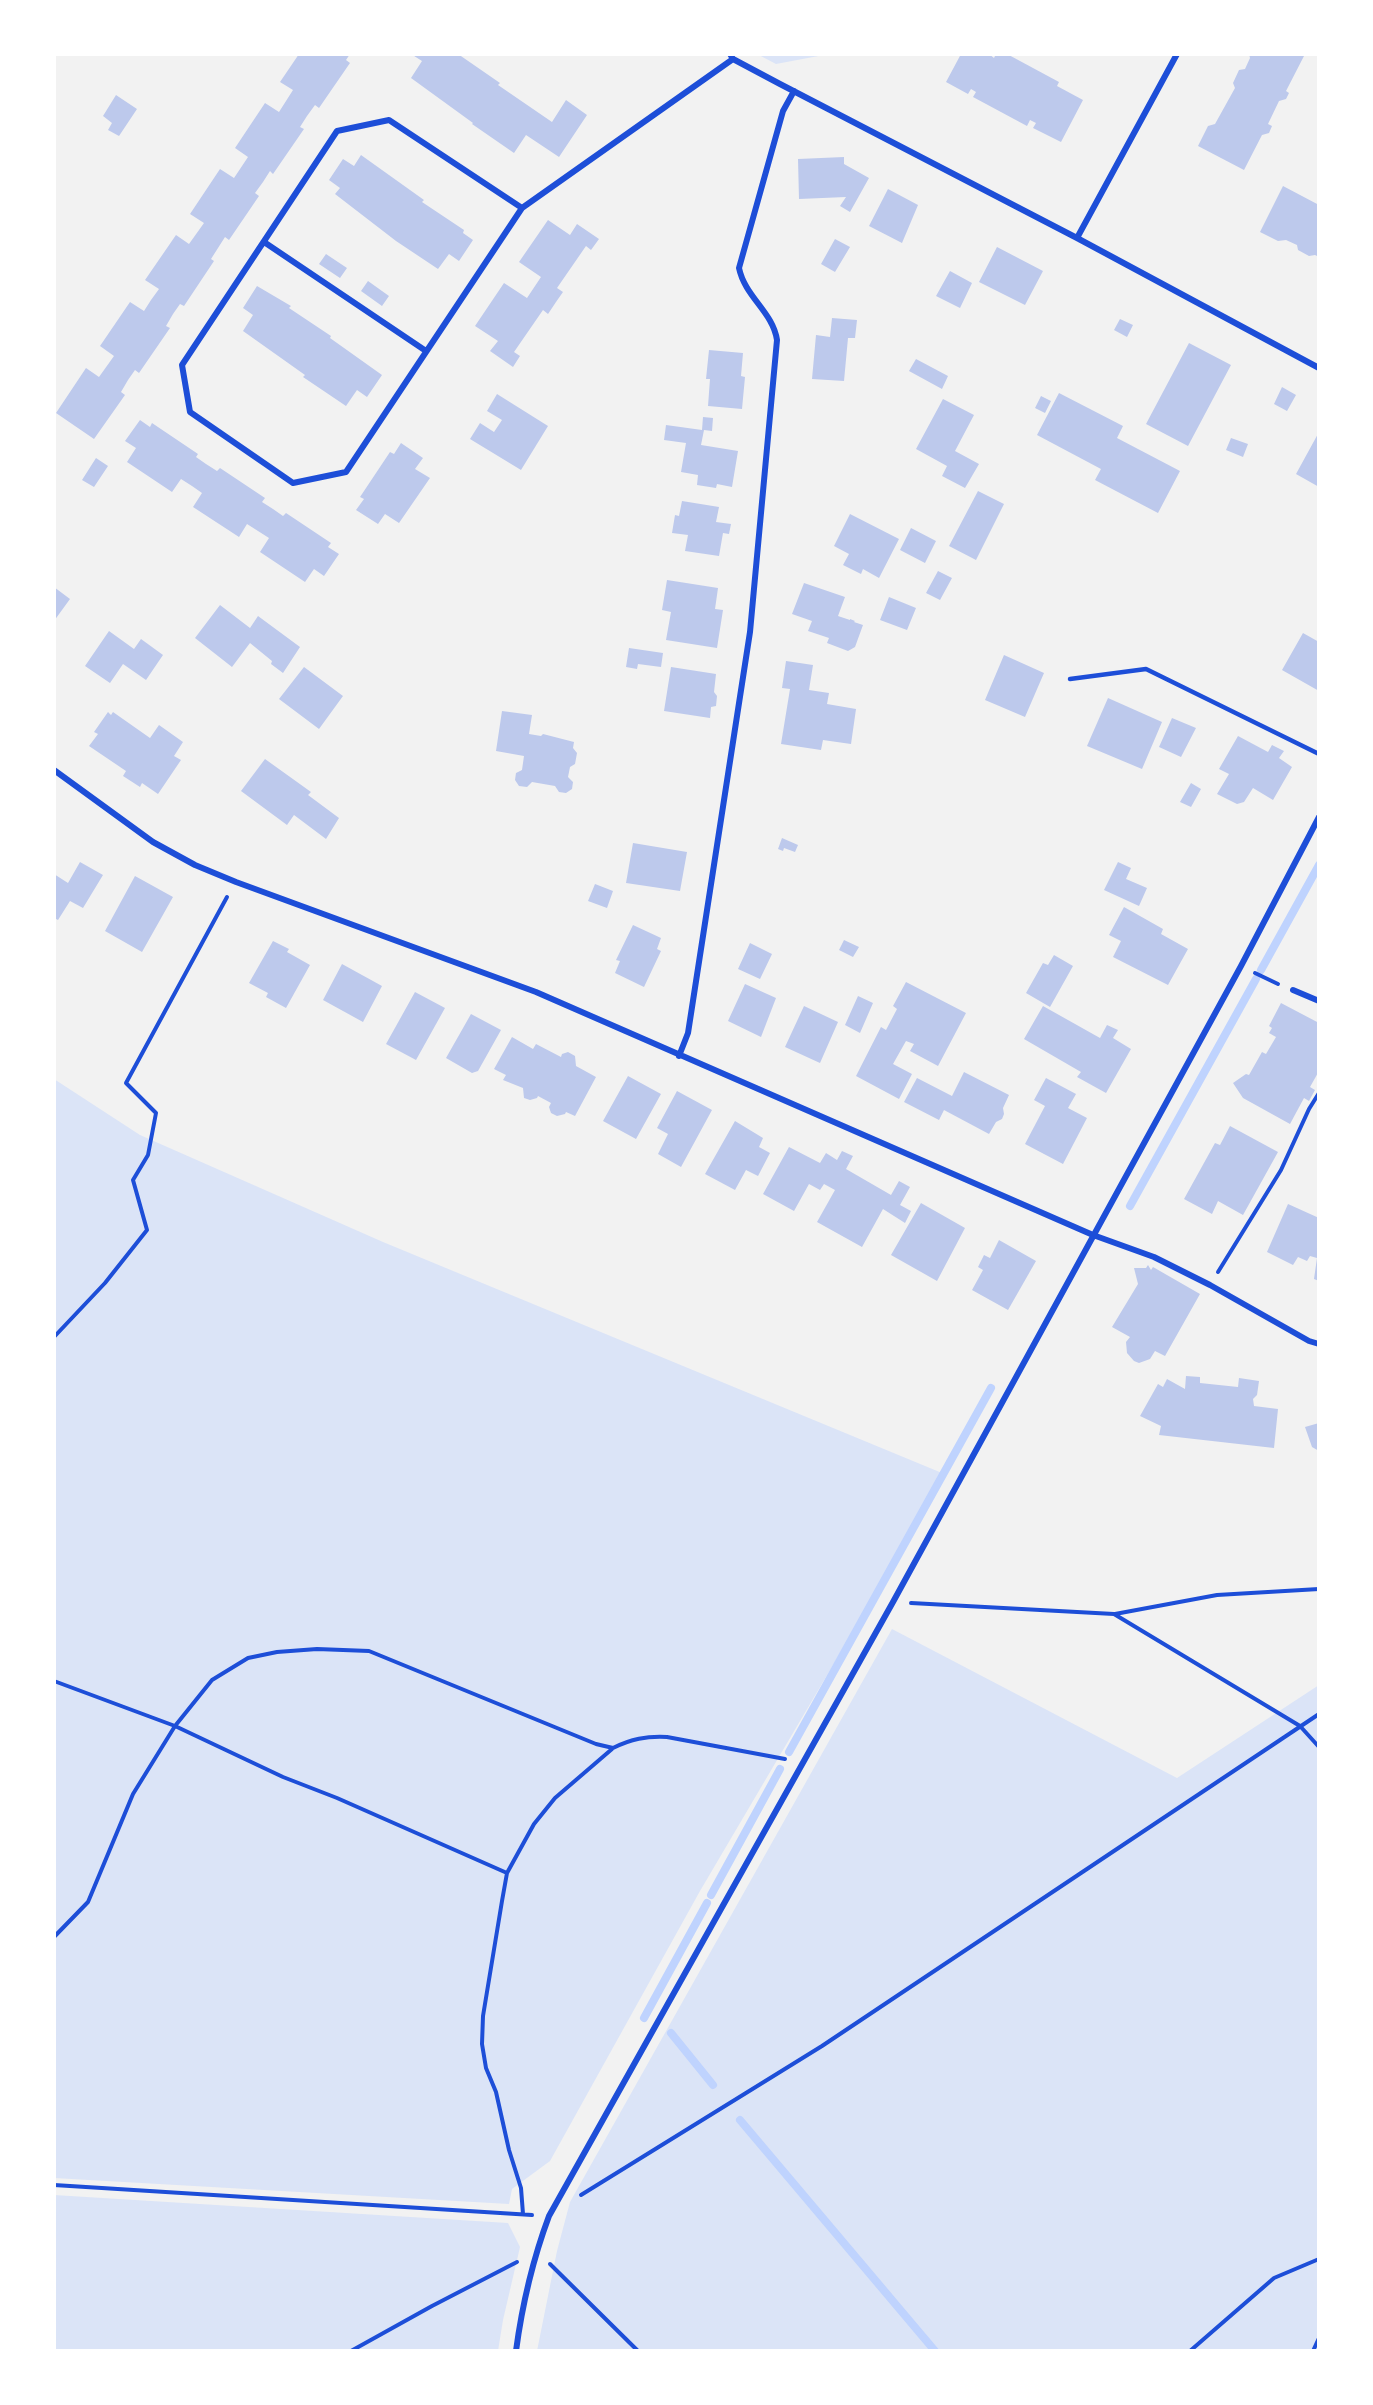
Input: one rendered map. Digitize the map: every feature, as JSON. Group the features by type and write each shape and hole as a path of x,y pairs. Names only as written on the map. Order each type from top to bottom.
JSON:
{"street":[{"path":"1077,238 1177,54"},
{"path":"522,208 389,120 337,131 182,365 190,412 293,483 346,472 522,208 731,56 1319,368"},
{"path":"679,1056 688,1034 750,632 777,340 776,328 742,282 739,268 783,111 794,90"},
{"path":"264,242 426,351"},
{"path":"54,770 153,842 195,865 536,992 1093,1235 1154,1257 1210,1285 1309,1341 1319,1344"},
{"path":"516,2351 519,2326 549,2216 893,1602 1241,966 1319,817"},
{"path":"1293,990 1319,1001"}],"lane":[{"path":"1070,679 1146,669 1319,754"}],"path":[{"path":"54,1337 105,1283 147,1230 133,1180 148,1155 156,1113 126,1083 236,882"},
{"path":"1241,966 1293,990"},
{"path":"1210,1285 1281,1170 1309,1109 1319,1093"},
{"path":"893,1602 1114,1614 1216,1594 1319,1589"},
{"path":"1114,1614 1300,1726 1319,1747"},
{"path":"54,1938 88,1902 133,1794 176,1726 212,1680 248,1658 317,1648 369,1651 596,1744 613,1748"},
{"path":"54,1681 176,1726 283,1777 346,1802 507,1873"},
{"path":"580,2196 822,2046 1319,1714"},
{"path":"523,2215 521,2188 509,2150 496,2092 486,2068 482,2044 483,2016 491,1959 507,1873 534,1824 555,1798 613,1748 629,1740 651,1736 667,1737 802,1763"},
{"path":"54,2185 549,2216"},
{"path":"351,2351 432,2306 538,2252 638,2351"},
{"path":"1190,2351 1274,2278 1319,2259"},
{"path":"1313,2351 1319,2338"}],"shaded area":[{"path":"757,54 829,54 776,64"},
{"path":"54,1079 140,1135 383,1242 942,1473 863,1614 700,1891 550,2161 512,2189 509,2204 54,2178"},
{"path":"892,1629 1177,1778 1319,1685 1319,2351 537,2351 557,2251 570,2202"},
{"path":"54,2195 508,2223 520,2247 498,2351 54,2351"}],"building":[{"path":"299,54 350,54 346,60 350,63 319,108 315,105 307,116 300,127 304,129 273,174 270,171 255,193 259,196 229,240 225,237 211,259 214,261 184,306 180,304 173,314 166,326 170,328 139,373 135,370 128,380 121,392 125,395 94,439 56,413 86,368 99,377 114,356 100,346 130,302 144,311 159,289 145,280 176,235 189,244 204,223 190,214 220,169 234,178 248,157 235,148 265,103 279,112 293,90 280,82"},
{"path":"411,54 458,54 552,122 566,100 587,115 559,157 526,135 514,153 411,78 422,61"},
{"path":"961,54 989,54 994,58 996,54 1007,54 1059,82 1057,86 1083,100 1061,142 1033,128 1036,123 1030,120 1027,126 973,97 976,92 971,89 968,94 946,82"},
{"path":"1249,54 1299,54 1304,56 1286,91 1289,93 1286,99 1279,101 1268,124 1272,126 1269,133 1262,135 1244,170 1198,146 1208,126 1215,124 1235,88 1233,83 1239,70 1245,69 1250,58"},
{"path":"116,95 137,109 119,136 108,130 112,123 103,116"},
{"path":"361,155 424,200 422,202 464,230 463,233 473,240 459,261 449,254 438,269 396,241 335,194 340,188 329,180 343,159 354,166"},
{"path":"844,157 844,164 869,178 850,212 840,206 846,197 799,199 798,159"},
{"path":"1283,186 1319,205 1319,257 1309,256 1298,250 1297,245 1286,240 1278,241 1260,232"},
{"path":"888,189 918,205 902,243 869,226"},
{"path":"548,220 570,235 577,224 599,239 591,250 586,246 557,288 563,292 548,314 543,310 514,352 520,356 513,367 490,351 498,341 475,326 504,283 527,298 541,277 519,262"},
{"path":"835,239 850,247 835,272 821,264"},
{"path":"997,247 1043,271 1025,305 979,282"},
{"path":"326,254 347,268 340,278 319,264"},
{"path":"950,271 972,283 960,308 936,296"},
{"path":"368,281 389,296 382,306 361,291"},
{"path":"257,286 291,306 289,308 331,336 330,338 382,375 367,397 357,390 346,406 303,377 305,375 243,331 253,315 243,308"},
{"path":"832,318 857,320 855,338 848,338 844,381 812,379 816,335 830,337"},
{"path":"1120,319 1133,325 1127,337 1114,330"},
{"path":"1189,343 1231,365 1188,446 1146,424"},
{"path":"709,350 743,353 741,376 745,377 742,409 708,406 710,379 706,379"},
{"path":"916,359 948,376 942,389 909,371"},
{"path":"1282,387 1296,395 1287,411 1274,404"},
{"path":"1059,393 1123,426 1117,438 1180,471 1158,513 1095,480 1101,469 1037,435"},
{"path":"497,394 548,426 521,470 470,439 480,423 494,432 502,420 487,411"},
{"path":"1041,396 1051,401 1045,413 1035,408"},
{"path":"943,399 974,415 955,451 979,464 965,488 942,476 947,466 916,449"},
{"path":"703,417 713,418 712,431 704,430 701,445 738,451 732,487 717,484 716,488 697,485 698,475 681,472 686,443 664,440 666,425 702,430"},
{"path":"140,420 150,427 152,423 198,454 196,457 206,464 217,471 220,468 265,498 262,502 283,516 286,513 331,543 328,547 339,554 324,576 314,569 305,582 260,552 269,538 247,524 239,537 193,507 202,493 192,486 181,479 172,492 127,462 136,448 125,441"},
{"path":"1319,432 1319,487 1296,474"},
{"path":"1231,438 1248,444 1243,457 1226,450"},
{"path":"401,443 423,458 415,469 430,478 399,523 385,514 378,524 356,510 364,499 360,497 390,452 394,454"},
{"path":"96,458 108,466 94,487 82,480"},
{"path":"978,491 1004,504 976,560 949,546"},
{"path":"682,501 719,507 716,522 731,524 729,534 723,533 719,556 685,551 688,535 672,533 675,515 679,516"},
{"path":"850,514 899,539 879,578 863,569 861,574 843,565 849,554 834,546"},
{"path":"911,528 936,541 925,563 900,550"},
{"path":"938,571 952,578 940,600 926,593"},
{"path":"667,580 718,588 715,609 723,610 717,648 666,640 671,612 662,610"},
{"path":"804,583 845,597 838,616 863,625 855,647 848,651 827,643 829,638 808,631 812,621 792,614"},
{"path":"54,587 70,599 54,621"},
{"path":"889,597 916,608 907,630 880,620"},
{"path":"220,605 250,628 258,616 300,647 283,673 250,643 232,667 195,638"},
{"path":"109,631 134,649 141,639 163,655 146,680 123,664 110,683 85,666"},
{"path":"1303,633 1319,642 1319,691 1282,670"},
{"path":"629,648 663,653 661,667 638,664 637,669 626,667"},
{"path":"1004,655 1044,673 1025,717 985,700"},
{"path":"786,661 813,665 809,690 829,693 827,704 856,709 851,744 823,740 821,750 781,744 790,689 782,688"},
{"path":"304,667 343,696 319,729 279,699"},
{"path":"671,667 716,674 714,692 717,696 716,706 711,707 710,718 664,711"},
{"path":"1108,698 1162,722 1142,769 1087,746"},
{"path":"502,711 532,715 529,734 541,736 543,734 574,742 573,748 577,753 575,764 570,767 568,777 573,782 572,789 566,793 559,792 555,786 532,782 527,787 519,786 515,780 516,773 522,770 524,756 496,751"},
{"path":"108,712 111,715 113,712 150,738 159,725 183,742 174,756 181,760 158,794 142,783 140,787 123,776 126,771 89,746 98,734 94,732"},
{"path":"1172,718 1196,728 1181,757 1159,747"},
{"path":"1238,736 1268,752 1272,745 1284,751 1279,758 1292,767 1273,800 1253,788 1244,802 1237,804 1217,794 1229,774 1219,769"},
{"path":"265,759 311,792 308,795 339,818 326,839 294,815 287,825 241,791"},
{"path":"1191,783 1201,789 1191,807 1180,802"},
{"path":"782,838 798,845 795,852 784,848 783,851 778,849"},
{"path":"633,843 687,852 680,891 626,883"},
{"path":"80,862 103,875 83,908 70,901 58,920 54,918 54,874 68,883"},
{"path":"1118,862 1131,868 1126,879 1147,888 1139,906 1104,890"},
{"path":"135,876 173,897 142,952 105,931"},
{"path":"595,884 613,891 607,908 588,901"},
{"path":"1124,907 1163,929 1161,934 1188,949 1168,985 1113,957 1121,941 1109,935"},
{"path":"633,925 661,938 657,949 661,951 644,987 615,973 620,961 616,960"},
{"path":"844,940 859,947 853,957 839,950"},
{"path":"273,941 289,949 287,952 310,965 286,1008 266,997 268,993 249,983"},
{"path":"750,943 772,954 760,979 738,969"},
{"path":"1054,955 1073,966 1050,1007 1026,993 1043,963 1048,965"},
{"path":"342,964 382,986 363,1022 323,1000"},
{"path":"906,982 966,1013 938,1066 910,1051 914,1044 906,1041 893,1064 912,1074 899,1099 856,1076 881,1027 886,1030 897,1009 893,1006"},
{"path":"745,984 776,998 761,1037 728,1021"},
{"path":"415,992 445,1008 416,1060 386,1044"},
{"path":"858,996 873,1003 860,1033 845,1025"},
{"path":"1281,1003 1319,1023 1319,1071 1310,1087 1315,1090 1309,1101 1304,1098 1290,1124 1243,1098 1233,1083 1246,1074 1249,1075 1262,1052 1266,1054 1276,1037 1269,1033 1272,1028 1269,1026"},
{"path":"804,1006 838,1022 820,1063 785,1047"},
{"path":"1043,1006 1100,1038 1107,1025 1118,1030 1113,1038 1131,1049 1106,1093 1077,1077 1081,1072 1024,1039"},
{"path":"471,1014 501,1030 478,1071 472,1073 446,1058"},
{"path":"512,1037 533,1049 536,1044 561,1057 562,1054 568,1052 575,1056 576,1066 596,1077 575,1116 566,1112 557,1116 551,1113 549,1107 551,1103 538,1096 530,1100 524,1098 523,1088 503,1080 506,1075 494,1069"},
{"path":"964,1072 1009,1095 1003,1108 1002,1119 996,1122 989,1134 944,1110 939,1120 904,1102 917,1078 952,1096"},
{"path":"628,1076 661,1094 636,1139 603,1121"},
{"path":"1046,1078 1076,1094 1068,1108 1087,1118 1063,1164 1025,1144 1045,1106 1034,1100"},
{"path":"677,1091 712,1110 681,1167 658,1154 668,1134 657,1128"},
{"path":"735,1121 763,1138 759,1147 770,1153 758,1176 746,1170 735,1190 705,1174"},
{"path":"1230,1126 1278,1152 1243,1215 1218,1201 1212,1214 1184,1199 1215,1143 1220,1145"},
{"path":"789,1147 820,1163 826,1153 837,1160 842,1151 853,1156 846,1169 891,1195 899,1181 910,1187 900,1205 911,1211 905,1223 883,1209 862,1247 817,1222 835,1190 824,1184 820,1190 809,1184 794,1211 763,1194"},
{"path":"921,1203 965,1228 937,1281 891,1255"},
{"path":"1288,1204 1319,1218 1319,1281 1314,1279 1317,1258 1310,1256 1307,1261 1298,1257 1293,1265 1267,1252"},
{"path":"999,1240 1036,1261 1008,1310 972,1290 983,1270 978,1267 984,1255 990,1258"},
{"path":"1148,1265 1151,1270 1153,1267 1200,1294 1165,1356 1155,1351 1150,1359 1139,1363 1127,1353 1126,1342 1130,1337 1112,1327 1138,1284 1134,1268 1146,1268"},
{"path":"1186,1376 1200,1377 1200,1383 1238,1387 1239,1378 1259,1381 1257,1395 1253,1399 1254,1406 1278,1409 1274,1448 1159,1435 1161,1426 1140,1416 1158,1384 1163,1387 1167,1379 1185,1389"},
{"path":"1319,1423 1319,1451 1312,1447 1305,1427"}],"waterway":[{"path":"1261,970 1319,865"},
{"path":"1130,1206 1256,979"},
{"path":"789,1752 991,1388"},
{"path":"711,1895 780,1769"},
{"path":"644,2018 707,1903"},
{"path":"671,2033 713,2085"},
{"path":"740,2120 935,2351"}]}
